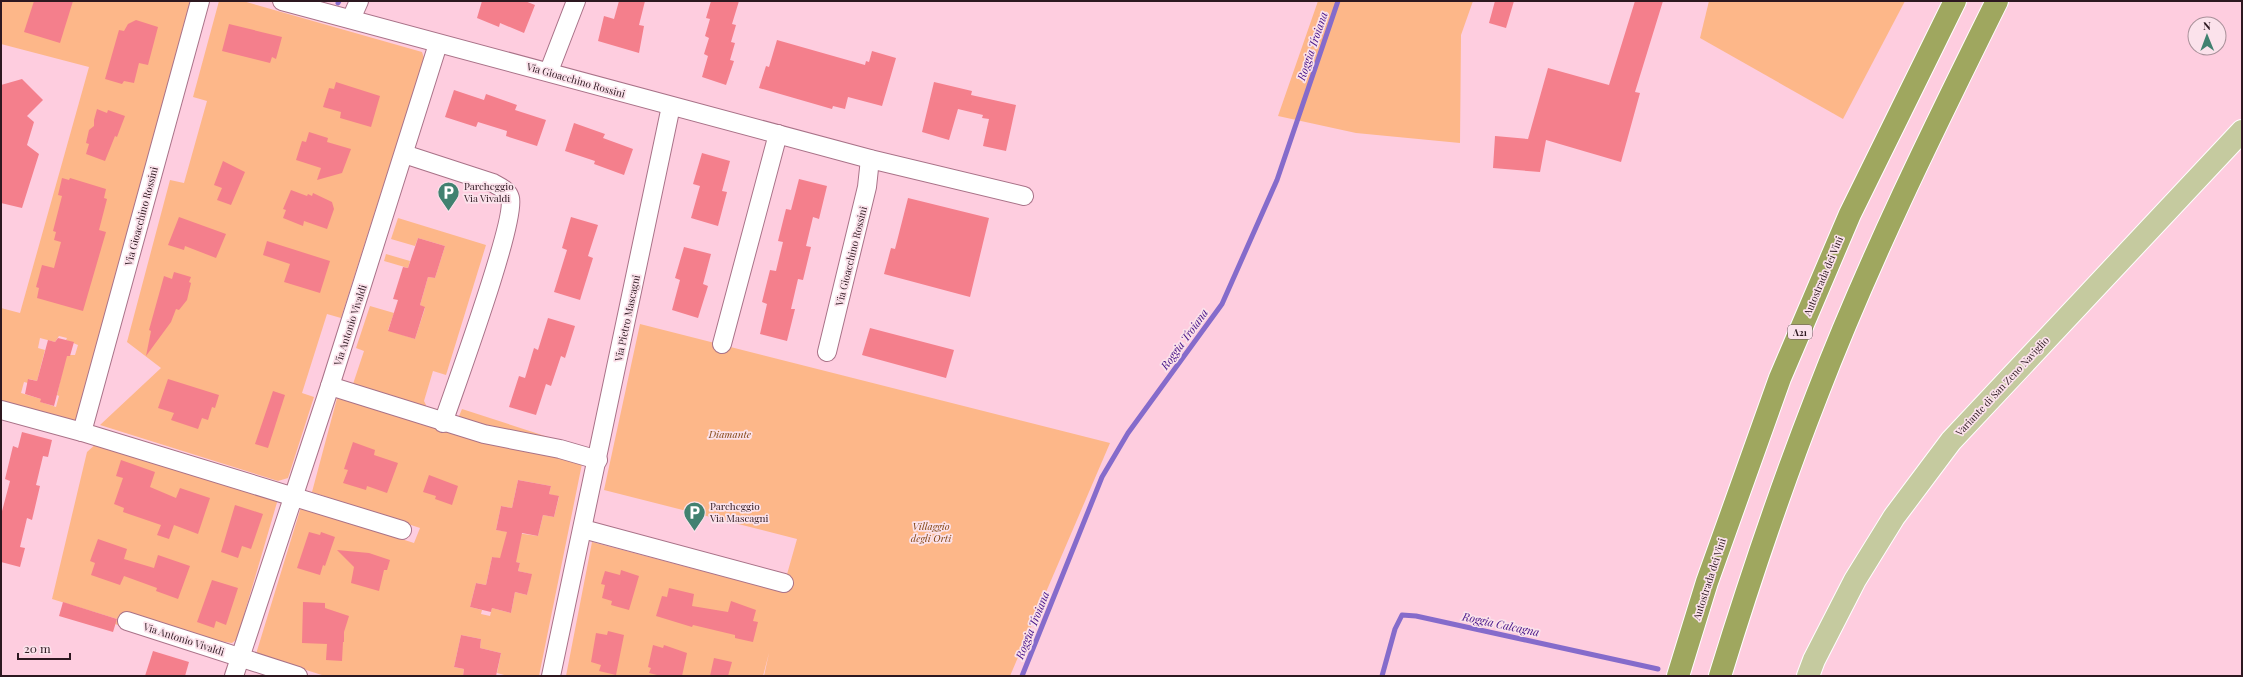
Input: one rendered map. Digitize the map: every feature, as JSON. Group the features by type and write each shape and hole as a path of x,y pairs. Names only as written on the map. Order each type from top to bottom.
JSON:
{"highway":[{"name":"Autostrada dei Vini","path":"1678,676 1707,582 1780,378 1850,214 1955,1"},
{"path":"1720,676 1744,598 1817,394 1887,229 1997,1"}],"main road":[{"name":"Variante di San Zeno Naviglio","path":"1808,676 1814,660 1855,580 1894,517 1951,441 2242,131"}],"street":[{"name":"Via Gioacchino Rossini","path":"82,432 200,1"},
{"name":"Via Gioacchino Rossini","path":"282,1 438,44 549,71 671,106 870,159 1024,196"},
{"path":"351,19 358,1"},
{"path":"549,71 576,1"},
{"name":"Via Antonio Vivaldi","path":"234,676 330,386 438,44"},
{"name":"Via Pietro Mascagni","path":"551,676 598,460 671,106"},
{"path":"722,344 778,134"},
{"path":"404,154 492,183 504,188 510,198 511,211 499,254 443,423"},
{"name":"Via Gioacchino Rossini","path":"827,352 868,187 870,159"},
{"path":"330,386 443,423 484,434 560,449 598,460"},
{"path":"1,410 82,432 402,530"},
{"path":"583,530 784,582"},
{"name":"Via Antonio Vivaldi","path":"127,621 298,676"}],"green space":[{"path":"1,1 190,1 77,424 1,404 1,308 20,313 89,67 1,44","holes":["59,336 67,338 66,340 78,345 75,355 66,355 57,395 59,396 56,407 41,402 41,399 21,393 24,382 28,383 29,379 37,381 45,350 38,348 40,338 55,342"]},
{"path":"219,1 243,1 422,52 424,58 341,318 327,314 302,393 314,397 288,478 278,481 100,425 161,368 127,342 170,180 184,183 207,101 193,97"},
{"path":"1318,1 1473,1 1461,35 1460,143 1356,133 1278,116"},
{"path":"1709,1 1905,1 1843,119 1700,38"},
{"path":"398,218 486,245 446,375 433,371 424,401 426,405 424,413 352,387 364,351 356,348 370,306 394,313 388,330 415,339 425,308 420,305 428,277 435,278 445,246 418,238 415,246 391,239"},
{"path":"386,254 410,261 408,268 384,261"},
{"path":"640,324 1110,443 1010,676 764,676 769,653 763,676 566,676 592,542 782,592 797,539 604,490"},
{"path":"339,391 454,428 462,409 585,449 539,676 508,676 497,673 501,653 480,648 481,639 461,635 454,667 464,669 463,676 325,676 256,654 301,507 414,543 420,528 312,492","holes":["518,480 551,486 549,494 559,497 554,517 543,515 538,536 496,530 501,506 512,508","492,557 520,563 518,571 531,574 527,595 515,592 511,613 492,608 490,616 481,614 482,610 470,607 476,583 486,585"]},
{"path":"98,442 278,499 237,639 232,643 121,626 115,624 117,619 52,599 87,452"}],"building":[{"path":"34,1 73,1 60,43 24,32"},
{"path":"482,1 525,1 535,5 524,33 500,23 499,27 477,18"},
{"path":"619,1 645,1 639,25 644,26 639,53 598,41 604,16 614,19"},
{"path":"711,1 739,1 732,24 736,25 731,42 735,43 730,60 734,61 726,85 702,77 708,56 704,54 709,38 705,36 710,19 706,18"},
{"path":"1495,1 1514,1 1506,28 1489,23"},
{"path":"1635,1 1663,1 1635,92 1640,93 1621,162 1546,140 1540,172 1493,168 1495,136 1528,139 1548,68 1609,85"},
{"path":"136,20 158,27 148,65 139,63 134,83 124,81 122,84 105,79 119,30 124,31 128,24"},
{"path":"229,24 282,37 276,59 272,57 270,63 222,51"},
{"path":"777,40 865,65 866,61 869,62 872,51 896,58 882,106 848,97 845,109 833,106 832,109 759,88 766,66 769,67"},
{"path":"22,79 43,100 27,116 34,122 27,145 39,154 22,208 1,203 1,85"},
{"path":"336,82 380,96 371,127 340,118 341,112 323,107 329,88 334,89"},
{"path":"934,82 972,91 971,95 1016,105 1006,151 983,146 989,119 982,118 983,115 958,109 949,140 922,132"},
{"path":"454,90 484,100 486,94 517,105 515,110 546,120 537,146 506,136 507,131 478,122 476,127 445,117"},
{"path":"97,109 107,113 108,110 125,116 117,137 115,136 105,161 86,154 89,144 86,143 89,130 94,126"},
{"path":"574,123 605,134 603,138 633,149 624,175 594,164 595,161 565,151"},
{"path":"309,132 328,138 327,142 351,149 342,173 317,180 321,168 296,160 302,141 306,142"},
{"path":"702,153 730,161 722,191 727,192 718,226 691,218 700,186 693,184"},
{"path":"223,161 245,172 231,205 217,200 222,188 214,185"},
{"path":"62,178 69,180 70,178 106,189 104,198 107,199 99,230 106,232 83,311 37,298 39,288 36,287 42,265 54,268 61,242 54,240 56,232 53,231 62,196 58,195"},
{"path":"799,179 827,186 819,219 813,217 806,246 811,247 803,280 798,279 791,309 795,309 787,341 760,334 767,304 762,302 770,270 776,271 783,242 778,241 786,209 791,210"},
{"path":"291,190 307,196 308,194 312,196 313,193 332,202 334,209 327,229 304,221 303,226 283,218 286,210 283,209"},
{"path":"908,198 989,218 970,297 884,274 891,248 895,249"},
{"path":"179,217 226,234 216,258 185,246 184,250 168,245"},
{"path":"571,217 598,225 588,256 593,258 580,300 554,292 567,250 562,248"},
{"path":"418,238 445,246 435,278 428,277 420,305 425,307 415,339 388,331 398,300 393,299 403,267 408,268"},
{"path":"267,241 330,261 320,293 284,282 290,264 263,255"},
{"path":"684,247 711,254 703,284 708,286 698,318 672,310 680,280 675,278"},
{"path":"174,272 191,277 187,300 179,310 176,309 171,322 146,356 151,331 149,330 164,276 172,279"},
{"path":"548,318 575,326 565,358 561,356 551,386 546,384 536,415 509,407 519,376 525,378 534,348 538,350"},
{"path":"870,328 954,350 946,378 862,355"},
{"path":"58,338 74,342 70,356 67,356 54,406 40,402 41,399 25,394 28,379 37,381 48,340 55,342"},
{"path":"168,379 219,395 215,408 212,407 208,420 202,418 198,429 171,420 174,413 158,408"},
{"path":"273,391 285,395 268,448 255,444"},
{"path":"22,432 52,440 48,457 43,456 36,485 40,486 32,520 27,518 20,547 25,548 20,567 1,562 1,515 10,481 5,479 13,446 18,448"},
{"path":"353,442 375,450 374,455 398,463 387,493 367,486 366,490 343,483 348,470 344,469"},
{"path":"121,460 155,472 150,487 176,498 180,488 210,498 198,534 174,525 169,539 157,535 161,525 123,512 124,508 114,504 123,478 116,476"},
{"path":"429,475 458,486 452,505 435,499 436,496 423,492"},
{"path":"518,480 551,486 549,494 559,496 554,517 543,515 538,536 522,533 516,562 520,563 518,571 532,574 527,595 515,592 511,613 492,608 491,612 470,607 476,583 486,585 492,557 500,558 507,532 496,530 501,506 512,508"},
{"path":"235,505 263,514 251,549 242,546 238,558 221,552"},
{"path":"309,532 320,535 321,532 335,537 325,566 323,565 320,575 297,568"},
{"path":"98,539 127,549 124,559 154,568 158,555 190,566 178,599 156,591 157,588 124,576 120,585 91,575 95,563 90,561"},
{"path":"337,550 369,553 390,560 387,570 384,570 379,591 351,583 354,567"},
{"path":"621,570 639,576 629,610 611,605 612,601 602,598 605,585 601,584 605,571 620,575"},
{"path":"212,580 238,588 226,625 216,621 214,628 197,622"},
{"path":"669,588 694,594 692,606 728,612 731,601 756,610 753,621 758,622 753,642 735,638 735,635 693,625 692,627 656,616 662,596 667,597"},
{"path":"63,602 117,619 113,632 59,616"},
{"path":"303,602 325,603 325,608 349,616 344,632 342,661 326,660 327,644 302,643"},
{"path":"608,631 624,635 616,675 599,671 601,665 591,662 596,633 607,635"},
{"path":"461,635 481,639 480,648 501,653 496,676 463,676 464,669 454,667"},
{"path":"653,645 663,648 664,645 687,653 682,676 661,676 649,673 651,668 648,667"},
{"path":"153,651 189,662 185,676 145,676"},
{"path":"714,658 732,662 728,676 710,676"}],"waterway":[{"name":"Roggia Troiana","path":"1022,676 1102,477 1128,433 1222,304 1277,180 1338,1"},
{"name":"Roggia Calcagna","path":"1382,676 1395,629 1402,615 1416,616 1658,669"}],"place":[{"name":"Parcheggio Via Vivaldi","path":"448,212"},
{"name":"Parcheggio Via Mascagni","path":"695,532"}],"park label":[{"name":"Diamante","path":"730,434"},
{"name":"Villaggio degli Orti","path":"931,532"}]}
